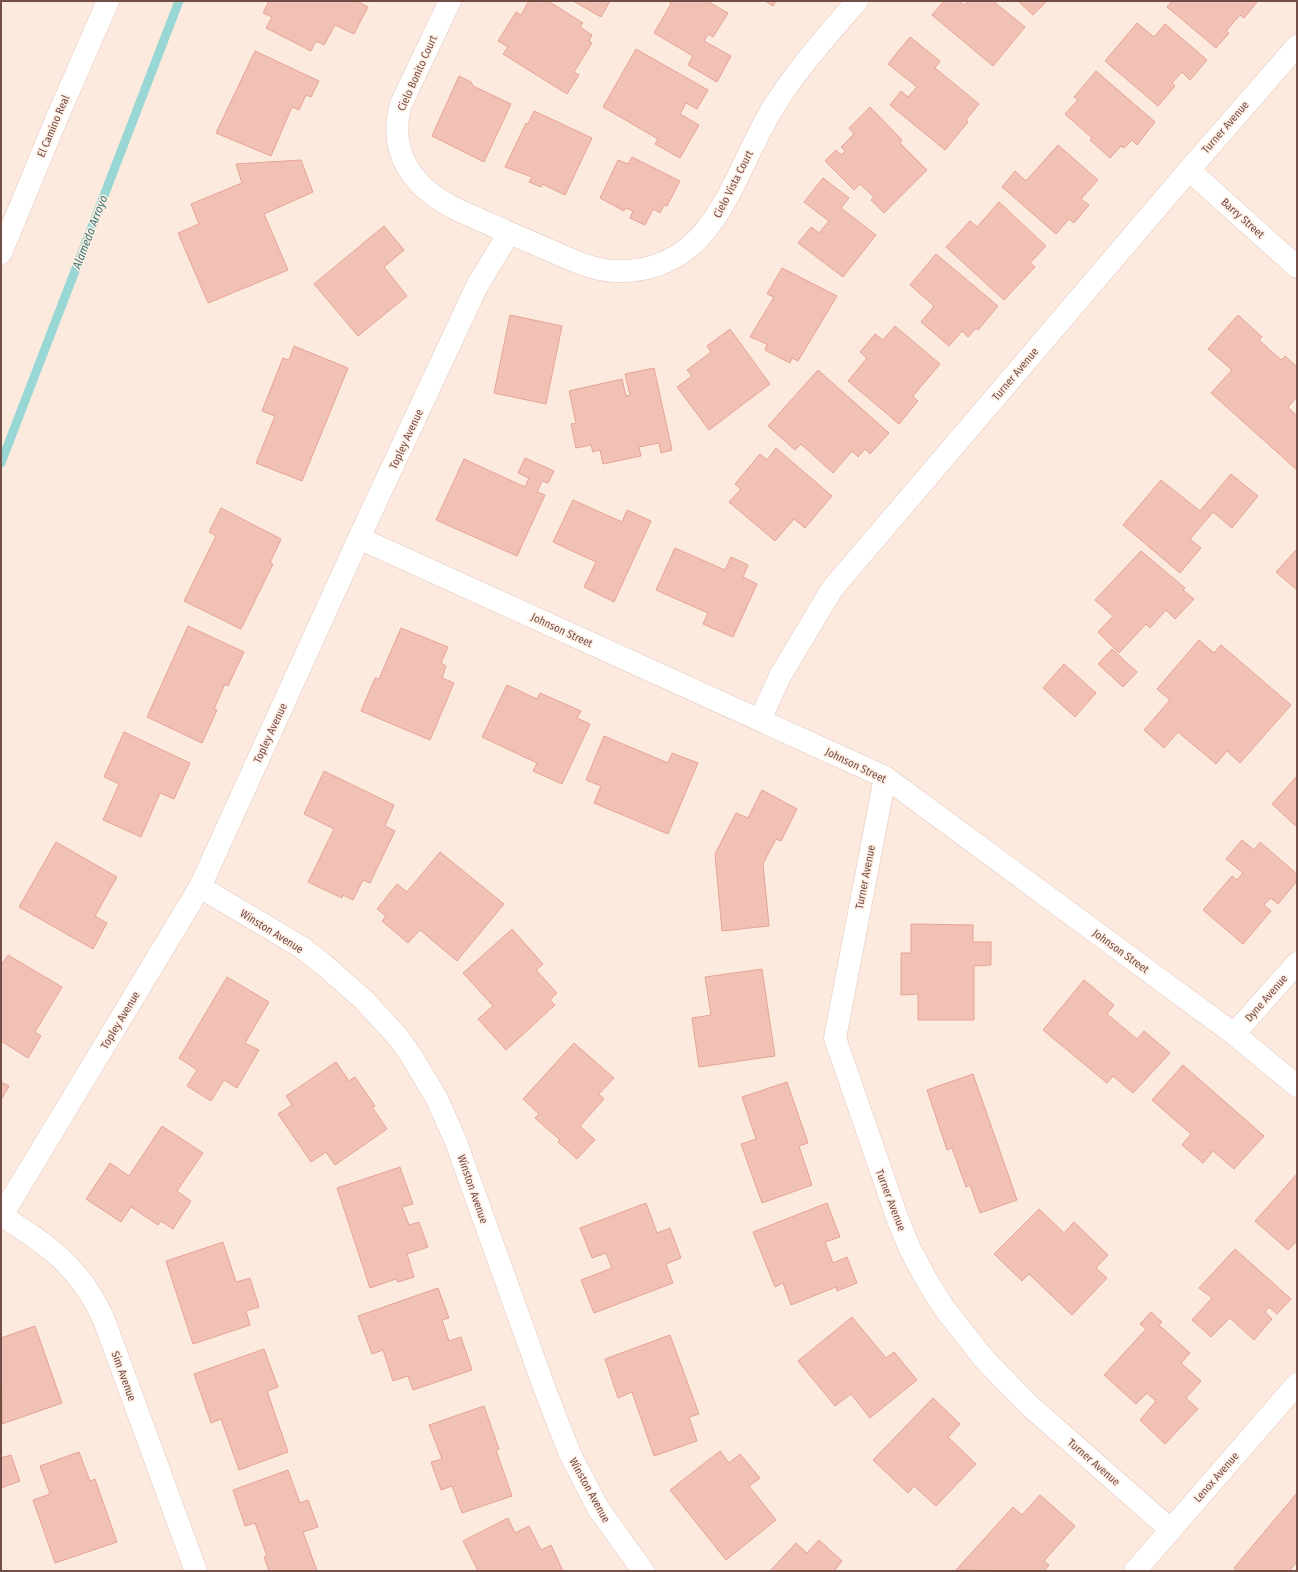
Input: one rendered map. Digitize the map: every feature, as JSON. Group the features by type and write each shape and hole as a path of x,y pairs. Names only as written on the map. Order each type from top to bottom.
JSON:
{"street":[{"name":"El Camino Real","path":"1,253 56,120 108,1"},
{"name":"Cielo Bonito Court","path":"450,1 401,104 397,119 396,134 405,163 412,176 423,188 446,204 509,233"},
{"name":"Cielo Vista Court","path":"509,233 584,264 613,271 642,269 658,265 682,252 699,239 717,216 762,127 796,73 858,1"},
{"name":"Turner Avenue","path":"760,720 780,676 832,589 1189,170 1297,46"},
{"name":"Barry Street","path":"1189,170 1297,267"},
{"name":"Topley Avenue","path":"1,1217 200,887 359,538 477,286 509,233"},
{"name":"Johnson Street","path":"359,538 885,777 1234,1034 1297,1086"},
{"name":"Turner Avenue","path":"885,777 834,1038 898,1220 914,1255 944,1308 985,1360 1030,1406 1171,1530"},
{"name":"Winston Avenue","path":"200,887 301,947 364,1000 398,1037 412,1057 437,1099 456,1142 544,1388 570,1454 598,1508 643,1571"},
{"name":"Dyne Avenue","path":"1234,1034 1297,963"},
{"name":"Sim Avenue","path":"1,1217 43,1243 60,1256 86,1287 96,1304 104,1320 196,1571"},
{"name":"Lenox Avenue","path":"1134,1571 1297,1384"}],"building":[{"path":"269,1 357,1 368,7 354,34 335,25 324,45 316,41 311,51 266,28 272,17 263,13"},
{"path":"529,1 548,1 583,23 580,27 592,35 589,41 592,43 574,72 579,75 567,94 503,54 508,47 498,41 516,12 521,15"},
{"path":"573,1 610,1 601,17"},
{"path":"668,1 707,1 728,13 713,37 708,34 704,41 731,56 717,82 688,65 693,56 654,33 671,4"},
{"path":"765,1 776,1 773,6"},
{"path":"944,1 959,1 965,5 968,1 993,1 1025,27 993,66 932,15"},
{"path":"1018,1 1047,1 1033,15"},
{"path":"1172,1 1258,1 1244,18 1240,15 1226,31 1229,33 1216,48 1167,7"},
{"path":"1137,23 1154,37 1165,24 1207,60 1190,80 1182,72 1172,83 1175,86 1158,106 1105,61"},
{"path":"910,37 940,61 935,68 979,104 966,120 968,122 945,150 890,105 901,91 908,97 917,87 888,64"},
{"path":"636,49 708,90 697,109 686,103 680,114 699,125 680,158 655,144 658,139 603,107"},
{"path":"255,51 319,81 311,97 306,95 299,110 292,107 271,156 216,133"},
{"path":"1096,71 1155,122 1137,145 1132,140 1124,148 1121,146 1110,158 1090,140 1092,138 1065,114 1078,100 1074,97"},
{"path":"459,76 471,82 473,86 511,104 484,162 432,136"},
{"path":"870,107 902,140 900,143 927,170 884,213 871,200 874,197 860,184 854,190 825,161 836,150 842,155 845,151 841,147 854,134 849,128"},
{"path":"534,111 592,138 565,195 542,184 541,187 529,182 532,177 505,167 526,123 528,124"},
{"path":"1058,145 1098,180 1081,199 1089,205 1074,223 1069,219 1056,234 1002,187 1015,171 1026,181"},
{"path":"632,157 680,181 667,206 664,205 660,213 653,209 645,225 630,218 633,211 626,208 624,211 600,198 618,160 628,164"},
{"path":"301,160 313,192 264,214 288,270 208,303 178,233 199,224 191,204 242,183 236,164"},
{"path":"823,178 849,198 841,208 876,235 843,277 798,243 811,227 819,233 829,221 804,202"},
{"path":"999,202 1046,246 1030,263 1035,267 1004,300 946,247 970,221 977,227"},
{"path":"384,226 404,250 384,267 407,296 358,336 314,284"},
{"path":"936,254 998,306 978,330 976,328 968,337 962,331 949,346 921,322 934,306 910,285"},
{"path":"782,268 837,296 798,361 792,358 790,363 765,350 767,344 750,337 774,297 767,294"},
{"path":"510,315 562,326 546,404 494,393"},
{"path":"1238,315 1262,337 1259,340 1281,360 1285,356 1297,367 1297,397 1288,407 1297,416 1297,470 1211,393 1232,370 1208,349"},
{"path":"895,326 940,364 913,396 918,401 899,424 848,381 867,358 860,352 875,334 883,340"},
{"path":"730,329 770,384 709,430 677,387 692,376 687,370 711,352 707,346"},
{"path":"294,346 348,368 302,481 256,463 275,416 262,411 283,358 289,360"},
{"path":"654,368 672,450 661,453 659,443 639,447 641,456 603,464 600,450 593,452 591,445 576,448 571,424 576,423 569,391 622,379 626,396 630,395 625,374"},
{"path":"818,370 889,433 870,454 865,449 858,457 852,451 833,473 801,444 795,450 768,426"},
{"path":"776,448 832,496 805,528 794,519 775,541 729,502 741,489 735,484 760,454 767,460"},
{"path":"525,458 554,471 548,483 542,481 537,492 545,495 517,556 436,520 464,459 525,487 529,478 518,473"},
{"path":"1231,474 1258,496 1232,528 1213,512 1190,539 1201,548 1180,573 1123,525 1161,480 1200,511"},
{"path":"573,500 622,522 627,510 651,521 614,602 584,587 596,562 553,542"},
{"path":"221,508 281,539 270,563 273,564 241,629 184,601 216,536 209,532"},
{"path":"675,548 725,570 731,557 748,565 743,577 757,584 733,637 703,624 708,613 656,590"},
{"path":"1297,549 1297,590 1276,572"},
{"path":"1141,551 1185,588 1183,590 1194,599 1175,619 1166,610 1150,628 1146,624 1119,653 1098,632 1113,616 1095,600"},
{"path":"188,626 244,652 228,686 225,684 214,709 217,710 202,743 147,717"},
{"path":"401,628 448,647 441,663 446,666 442,678 454,683 430,740 361,711 375,678 379,679"},
{"path":"1199,640 1214,653 1221,645 1291,705 1240,763 1227,751 1216,764 1178,732 1164,748 1144,730 1170,700 1157,689"},
{"path":"1112,649 1137,672 1123,687 1098,664"},
{"path":"1064,664 1096,693 1075,717 1043,688"},
{"path":"507,685 537,699 540,693 581,711 577,718 590,724 562,784 533,771 537,763 482,737"},
{"path":"124,732 190,763 174,799 160,793 141,837 103,820 119,784 104,777"},
{"path":"604,736 668,763 672,753 698,763 668,834 594,803 601,786 586,780"},
{"path":"324,771 394,805 385,826 395,831 370,883 363,880 353,900 343,895 342,898 308,882 334,829 304,814"},
{"path":"1297,776 1297,827 1272,804"},
{"path":"762,790 797,809 781,841 776,839 763,864 769,926 722,931 715,854 736,813 748,818"},
{"path":"1242,840 1254,850 1260,842 1297,874 1297,881 1278,904 1271,898 1264,905 1271,911 1243,944 1203,910 1232,876 1237,880 1243,873 1226,859"},
{"path":"56,842 117,877 95,916 107,923 93,949 19,907"},
{"path":"440,852 504,904 457,961 420,930 408,943 382,921 386,916 377,909 397,884 407,892"},
{"path":"911,924 973,925 973,942 991,942 991,965 974,966 974,1020 918,1020 918,994 901,995 901,953 911,953"},
{"path":"512,929 543,964 536,970 557,993 550,1000 555,1005 506,1050 478,1019 493,1006 463,973"},
{"path":"8,955 62,987 35,1032 41,1036 28,1058 1,1041 1,965"},
{"path":"762,969 775,1056 699,1067 692,1018 711,1015 705,977"},
{"path":"227,977 269,1002 245,1043 259,1050 237,1088 224,1080 211,1101 187,1086 197,1070 179,1058"},
{"path":"1084,980 1114,1005 1107,1014 1137,1039 1144,1031 1170,1053 1133,1093 1113,1076 1107,1083 1043,1030"},
{"path":"574,1043 614,1078 599,1094 604,1099 580,1126 595,1140 577,1159 558,1142 560,1140 535,1118 539,1114 523,1099"},
{"path":"336,1062 349,1081 355,1077 375,1106 372,1107 387,1129 335,1165 326,1152 311,1162 278,1114 292,1105 286,1096"},
{"path":"1183,1065 1264,1136 1234,1169 1213,1151 1203,1163 1182,1145 1191,1134 1152,1100"},
{"path":"973,1074 1017,1200 980,1213 970,1185 966,1187 952,1148 947,1150 927,1090"},
{"path":"1,1082 9,1086 1,1100"},
{"path":"787,1082 808,1143 799,1146 812,1185 762,1203 741,1144 756,1139 742,1097"},
{"path":"162,1126 203,1153 177,1191 191,1201 173,1229 161,1221 158,1225 131,1207 121,1222 86,1199 110,1163 129,1176"},
{"path":"400,1167 413,1204 402,1207 409,1225 419,1222 428,1247 407,1254 414,1277 398,1282 396,1279 370,1288 337,1188"},
{"path":"1297,1174 1297,1241 1288,1250 1255,1221"},
{"path":"646,1203 657,1233 670,1228 681,1258 666,1264 673,1283 594,1313 581,1280 612,1268 606,1253 592,1258 580,1228"},
{"path":"827,1203 840,1237 825,1242 833,1263 847,1257 857,1283 837,1291 836,1287 791,1305 783,1283 775,1287 753,1232"},
{"path":"1039,1209 1064,1233 1074,1222 1108,1255 1096,1268 1107,1278 1072,1315 1029,1274 1022,1281 994,1254"},
{"path":"223,1242 236,1282 250,1278 259,1307 246,1311 250,1325 193,1344 166,1261"},
{"path":"1235,1249 1291,1299 1277,1314 1269,1307 1265,1312 1272,1319 1254,1340 1230,1318 1211,1337 1192,1320 1212,1298 1199,1288"},
{"path":"438,1288 449,1318 442,1320 449,1341 461,1337 472,1370 413,1390 408,1376 393,1381 383,1350 372,1354 358,1316"},
{"path":"1151,1312 1162,1322 1159,1325 1190,1353 1181,1363 1201,1381 1186,1398 1198,1409 1165,1444 1140,1420 1156,1401 1147,1393 1136,1404 1104,1375 1146,1329 1140,1324"},
{"path":"852,1317 886,1358 894,1352 917,1380 870,1418 851,1394 835,1406 798,1361"},
{"path":"35,1326 62,1403 2,1424 1,1338"},
{"path":"670,1335 699,1414 689,1417 697,1441 654,1456 632,1392 618,1398 605,1359"},
{"path":"264,1349 278,1387 267,1391 288,1452 239,1470 221,1419 211,1423 194,1374"},
{"path":"933,1398 960,1424 948,1437 976,1464 936,1506 914,1486 908,1493 873,1460"},
{"path":"484,1406 499,1449 496,1450 512,1496 462,1513 452,1486 441,1490 431,1462 442,1459 429,1425"},
{"path":"720,1451 729,1463 740,1454 760,1478 749,1486 776,1520 726,1560 670,1490"},
{"path":"79,1452 90,1481 95,1479 117,1542 55,1563 33,1500 50,1494 40,1466"},
{"path":"11,1455 20,1481 1,1488 1,1458"},
{"path":"288,1470 300,1503 308,1500 318,1527 303,1532 317,1571 269,1571 264,1557 267,1556 255,1523 245,1526 233,1490"},
{"path":"1297,1493 1297,1562 1289,1571 1237,1571 1234,1568"},
{"path":"1040,1495 1075,1526 1044,1561 1049,1565 1044,1571 956,1570 1013,1507 1022,1515"},
{"path":"508,1518 515,1533 529,1526 541,1550 551,1545 563,1571 478,1571 463,1541"},
{"path":"819,1540 842,1561 834,1571 770,1571 796,1543 807,1553"}],"waterway":[{"name":"Alameda Arroyo","path":"1,463 179,1"}]}
